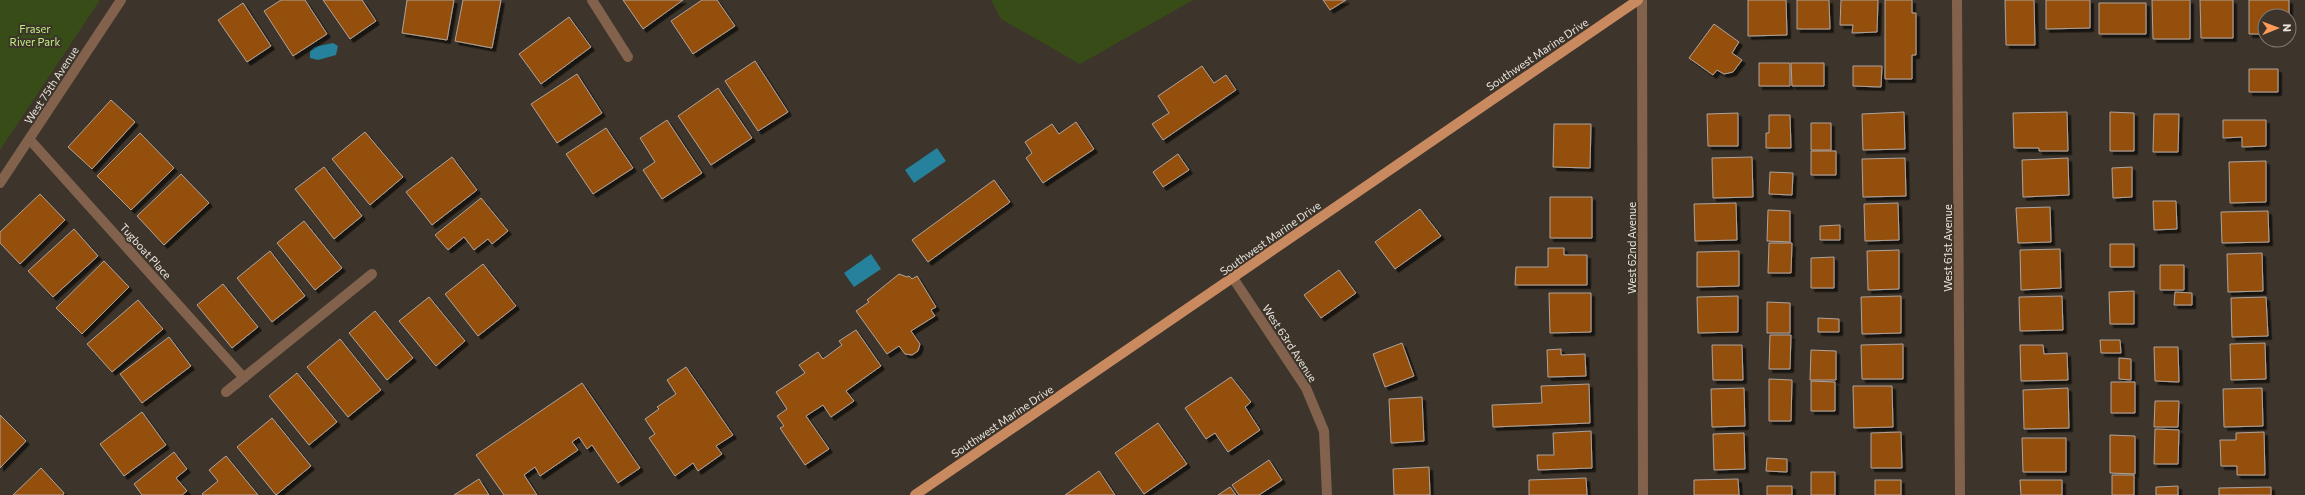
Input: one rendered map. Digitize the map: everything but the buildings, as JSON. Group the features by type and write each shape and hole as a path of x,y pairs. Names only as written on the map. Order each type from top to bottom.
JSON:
{"main road":[{"name":"Southwest Marine Drive","path":"915,495 1638,0"}],"street":[{"name":"West 75th Avenue","path":"0,183 30,140 120,0"},
{"path":"592,0 628,57"},
{"name":"West 62nd Avenue","path":"1642,0 1643,495"},
{"name":"West 61st Avenue","path":"1957,0 1960,495"},
{"name":"Tugboat Place","path":"30,140 244,378"},
{"path":"226,392 372,274"},
{"name":"West 63rd Avenue","path":"1233,278 1306,388 1324,431 1327,495"}],"green space":[{"name":"Fraser River Park","path":"0,0 100,0 0,150"},
{"path":"991,0 1193,0 1080,64 1001,19"}],"water":[{"path":"333,43 338,46 336,55 318,60 310,58 310,51 314,47"},
{"path":"937,148 946,161 914,183 905,170"},
{"path":"871,254 881,269 854,287 844,273"}]}
